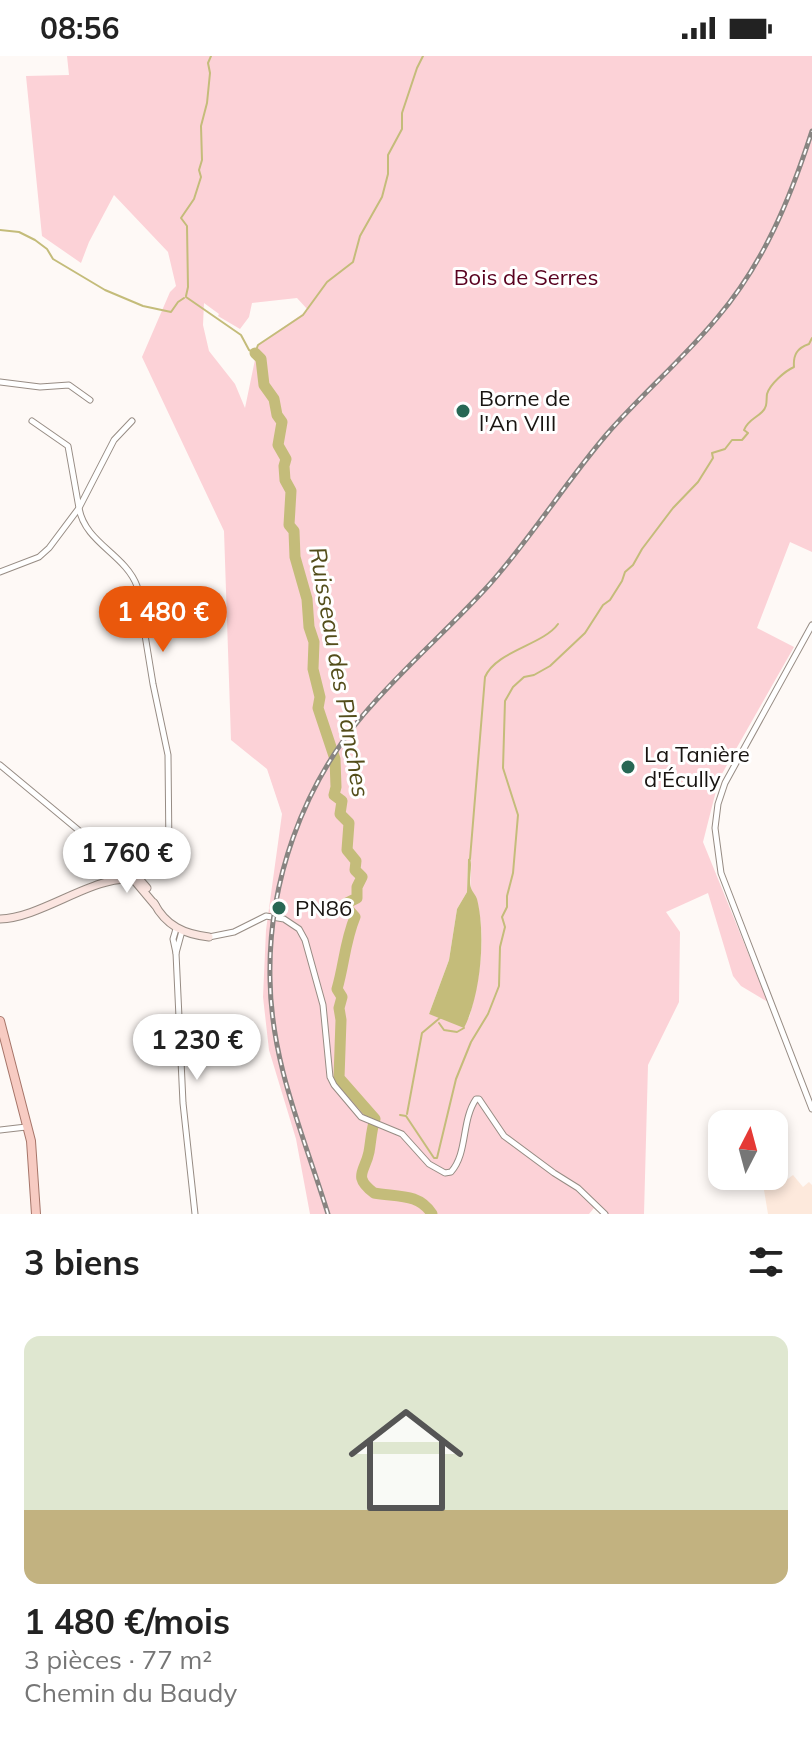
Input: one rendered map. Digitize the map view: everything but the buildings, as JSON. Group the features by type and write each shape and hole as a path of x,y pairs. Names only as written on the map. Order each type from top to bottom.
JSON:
{"main road":[{"path":"0,1021 27,1127 35,1172 36,1214"}],"street":[{"path":"0,382 40,387 69,385 90,400"},
{"path":"0,919 16,918 130,875 163,861 169,852 168,755 135,580 85,527 68,446 32,421"},
{"path":"0,572 39,557 49,548 79,508 114,440 132,421"},
{"path":"812,625 725,783 716,814 715,838 718,858 812,1109"},
{"path":"0,765 130,875 166,921 179,930 209,937 234,932 266,916 284,919 299,929 305,940 323,1005 330,1077 361,1117 407,1137 429,1164 445,1173 455,1167 471,1108 479,1099 501,1133 578,1188 605,1214"},
{"path":"179,930 176,953 184,1107 195,1214"},
{"path":"0,1130 27,1127"}],"shaded area":[{"path":"470,858 470,885 480,913 481,946 478,982 464,1028 429,1014 449,960 457,909 467,892"},
{"path":"793,1175 803,1187 809,1182 812,1185 812,1214 768,1214 764,1190 788,1190 788,1179"}],"green space":[{"name":"Bois de Serres","path":"67,56 812,56 812,552 790,542 757,628 794,647 719,779 703,842 768,1002 741,986 733,976 708,893 666,912 680,932 679,1002 648,1065 644,1214 602,1214 594,1208 589,1214 310,1214 296,1139 269,1050 263,997 266,930 282,814 267,769 231,740 224,531 142,357 170,292 176,286 168,252 114,195 81,263 42,236 26,76 69,75","holes":["297,298 308,310 258,345 245,408 235,384 209,351 203,325 204,303 240,329 249,317 252,303","470,858 471,888 478,906 481,934 473,1004 469,1018 429,1014 449,960 457,909 467,892"]}],"waterway":[{"name":"Ruisseau des Planches","path":"186,296 187,226 181,218 194,199 201,177 201,126 207,103 211,56"},
{"path":"186,297 241,335 249,350 255,353 258,345 303,315 327,282 353,262 360,236 382,197 388,174 388,155 402,129 402,113 423,56"},
{"path":"0,230 19,232 35,240 47,249 53,259 105,290 143,306 171,312 184,298"},
{"path":"400,1115 406,1116 434,1158 437,1158 456,1079 499,986 500,947 505,927 502,917 507,907 513,873 518,815 503,768 505,701 513,687 524,677 550,666 585,633 642,549 673,508 698,482 713,458 712,453 725,449 732,440 742,440 748,433 744,430 748,424 765,408 771,386 794,367 797,352 812,338"},
{"name":"Ruisseau des Planches","path":"255,353 261,359 264,385 274,399 277,415 282,422 278,445 286,459 285,480 291,491 289,525 294,531 295,557 307,599 309,627 314,642 313,669 320,697 318,708 335,759 334,795 342,801 340,814 349,823 347,850 356,861 355,870 362,877 357,887 357,898 347,903 347,908 355,917 337,989 342,997 339,1008 339,1078 375,1119 362,1174 363,1182 374,1193 421,1202 432,1214"},
{"path":"470,859 485,677 499,661 542,637 558,624"},
{"path":"407,1114 422,1033 441,1017"},
{"path":"439,1023 444,1030 457,1032 464,1028"}],"railway":[{"path":"328,1214 282,1070 270,979 275,907 293,838 306,805 342,742 364,714 489,585 607,434 690,348 734,297 774,229 812,131"}],"place":[{"name":"Borne de l'An VIII","path":"463,411"},
{"name":"La Tanière d'Écully","path":"628,767"},
{"name":"PN86","path":"279,908"}]}
